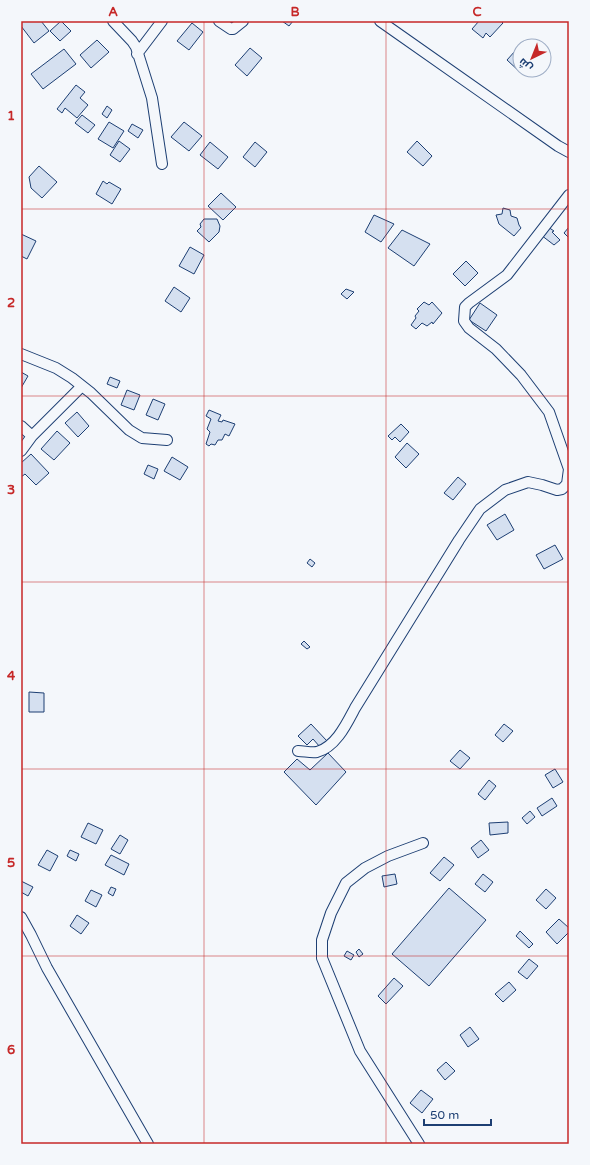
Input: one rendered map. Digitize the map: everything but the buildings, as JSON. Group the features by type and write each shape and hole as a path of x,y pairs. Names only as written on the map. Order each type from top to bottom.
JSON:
{"street":[{"path":"113,21 132,41 137,54 152,98 162,164"},
{"path":"137,54 162,21"},
{"path":"218,21 233,29 243,21"},
{"path":"380,21 569,152"},
{"path":"298,750 316,752 328,746 344,729 355,708 459,540 480,509 505,490 528,482 557,490 562,489 567,484 569,469 549,412 521,375 496,348 469,328 464,321 464,311 469,303 507,275 569,195"},
{"path":"21,354 56,368 82,386 129,430 142,438 167,440"},
{"path":"21,451 32,436 82,386"},
{"path":"21,426 32,436"},
{"path":"419,1144 360,1051 322,958 322,940 331,913 346,883 365,868 388,856 423,843"},
{"path":"21,918 32,935 47,968 148,1144"}]}
